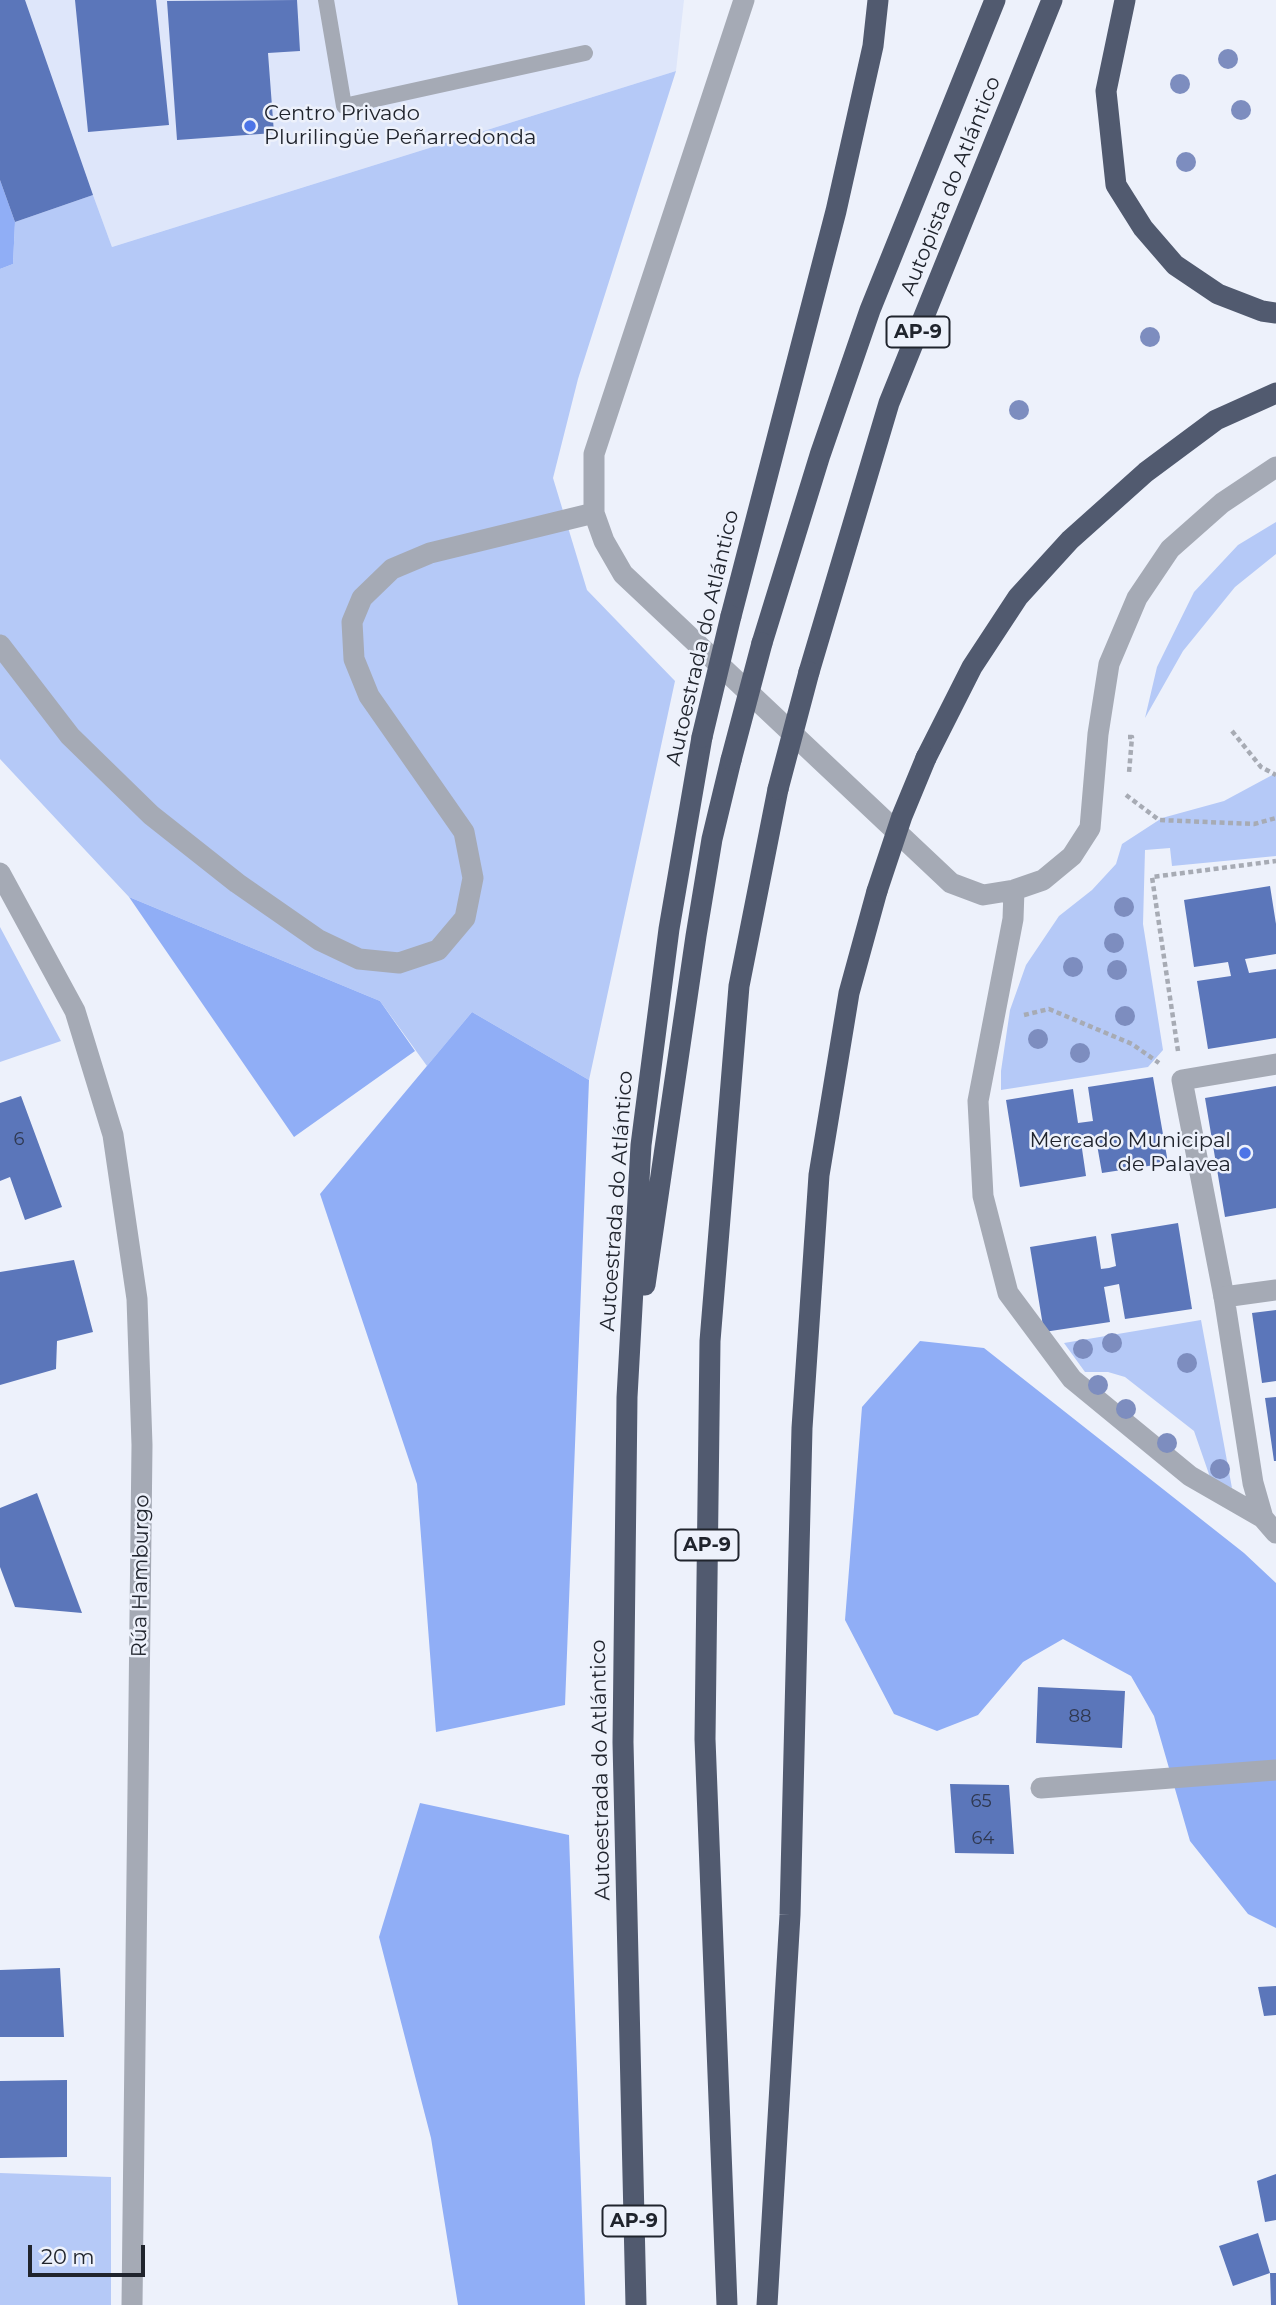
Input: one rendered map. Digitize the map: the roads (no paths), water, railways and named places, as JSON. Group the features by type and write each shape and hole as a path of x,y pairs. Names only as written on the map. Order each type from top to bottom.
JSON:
{"highway":[{"name":"Autoestrada do Atlántico","path":"636,2305 623,1742 627,1397 641,1145 669,929 702,737 836,211 873,46 878,0"},
{"path":"627,1397 696,936 712,839 731,760 762,643 820,455 870,310 995,0"},
{"name":"Autopista do Atlántico","path":"727,2305 705,1740 710,1341 739,986 778,789 809,672 889,403 1052,0"},
{"path":"1125,0 1107,91 1116,185 1143,228 1175,265 1218,294 1262,311 1276,313"},
{"path":"767,2305 790,1915 802,1427 819,1175 849,993 877,891 902,816 926,758 972,667 1018,597 1070,540 1146,472 1216,420 1276,393"}],"street":[{"path":"744,0 594,454 594,513 604,541 623,574 951,883 983,895 1014,890 1043,880 1072,856 1090,828 1098,734 1109,664 1137,598 1170,548 1222,503 1276,467"},
{"path":"0,645 70,736 151,815 237,883 319,940 359,959 399,963 438,950 465,918 472,878 464,832 369,696 354,659 352,622 362,598 391,569 430,553 594,513"},
{"name":"Rúa Hamburgo","path":"0,873 75,1011 113,1135 137,1299 142,1445 132,2305"},
{"path":"1014,890 1013,919 978,1101 983,1196 1008,1293 1072,1379 1190,1476 1269,1525"},
{"path":"1269,1525 1254,1483 1224,1297 1182,1080 1276,1064"},
{"path":"1224,1297 1276,1290"},
{"path":"1041,1788 1276,1770"}],"lane":[{"path":"326,0 344,106 585,53"}],"place":[{"name":"Centro Privado Plurilingüe Peñarredonda","path":"250,126"},
{"name":"Mercado Municipal de Palavea","path":"1245,1153"}]}
